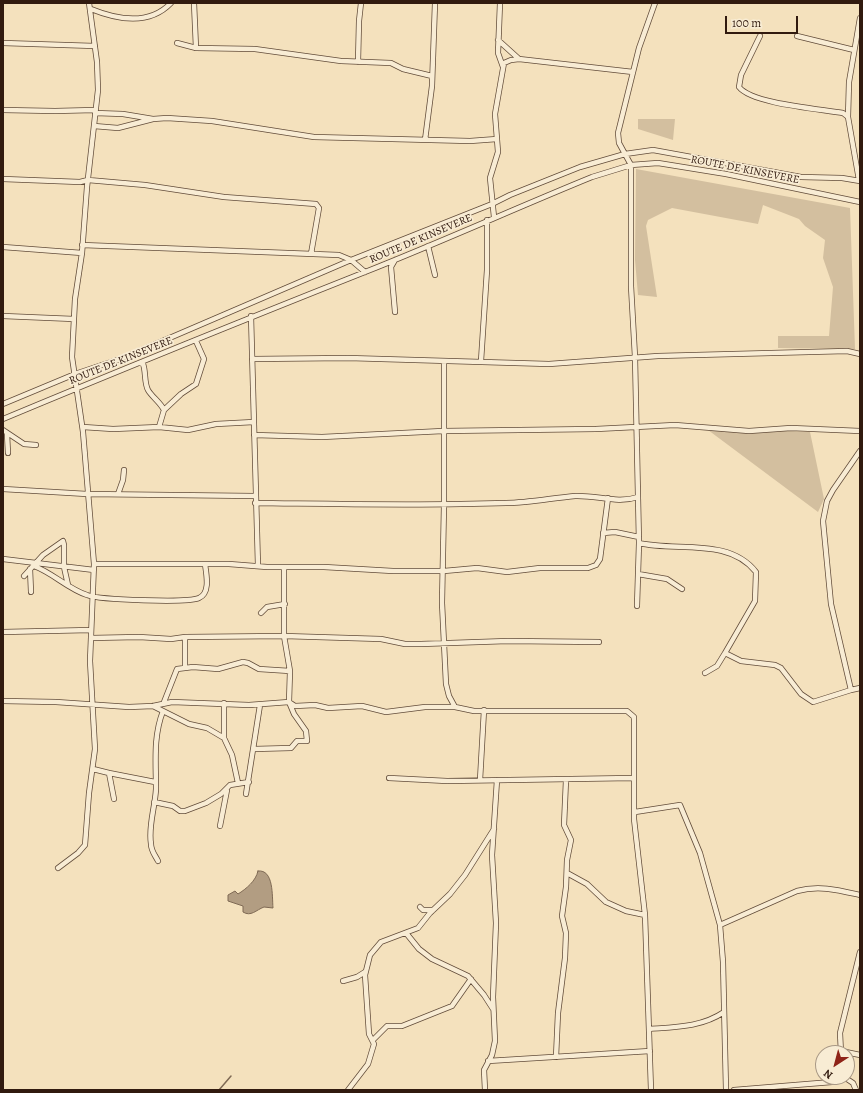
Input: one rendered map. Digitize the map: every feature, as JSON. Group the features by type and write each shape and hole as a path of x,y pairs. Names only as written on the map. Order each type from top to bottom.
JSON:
{"street":[{"path":"58,868 78,853 85,845 89,794 95,749 91,638 94,564 87,494 83,427 72,357 74,319 82,253 98,69 90,3"},
{"path":"91,9 107,16 136,20 153,16 171,3"},
{"path":"194,3 196,48"},
{"path":"358,62 361,3"},
{"path":"425,140 432,76 435,3"},
{"path":"494,217 490,178 498,152 495,114 503,67 498,53 500,3"},
{"path":"637,606 639,540 635,357 631,286 631,165 619,143 618,133 639,48 655,3"},
{"path":"3,404 75,374 137,352 351,260 492,204 510,195 580,167 625,154 654,150 800,177 860,180 848,117 849,82 860,18"},
{"path":"760,36 741,75 739,87 742,91 774,102 843,113 848,117"},
{"path":"796,36 854,50"},
{"path":"498,40 519,59"},
{"path":"3,43 95,46"},
{"path":"177,43 196,48 255,49 358,62 391,63 432,76"},
{"path":"503,67 508,61 519,59 633,72"},
{"path":"3,110 95,112 123,114 153,119"},
{"path":"94,126 118,128 153,119 167,118 212,121 314,137 470,141 496,139"},
{"name":"ROUTE DE KINSEVERE","path":"3,419 196,341 251,316 395,260 592,177 631,165 658,164 703,171 860,202"},
{"path":"3,179 80,182 88,180 145,185 224,197 316,204 319,208 311,254"},
{"path":"481,361 487,270 487,220"},
{"path":"82,245 339,255 351,260 365,272"},
{"path":"428,246 435,275"},
{"path":"3,247 82,253"},
{"path":"395,260 391,267 395,312"},
{"path":"3,316 74,319"},
{"path":"251,316 255,503 258,566"},
{"path":"159,427 164,410 198,381 204,359 196,341"},
{"path":"252,360 348,358 549,364 635,357 775,352 847,351 860,354"},
{"path":"444,361 444,571 442,603 446,684 449,696 455,706"},
{"path":"140,363 143,364 147,389 162,404 164,410"},
{"path":"83,427 113,429 159,427 188,430 216,424 254,422"},
{"path":"254,435 322,437 443,431 675,425 749,431 791,428 860,431"},
{"path":"3,430 24,444 36,445"},
{"path":"7,434 8,453"},
{"path":"851,690 831,604 823,521 827,501 860,451"},
{"path":"118,494 123,480 124,470"},
{"path":"3,489 87,494 255,496"},
{"path":"255,503 444,505 508,503 576,496 626,501 638,497"},
{"path":"94,564 205,564 284,568 324,567 393,571 444,571 477,568 507,572 540,568 588,568 598,562 608,498"},
{"path":"602,533 615,532 659,546 717,550 738,558 752,566 756,572 755,601 717,666 705,673"},
{"path":"24,576 46,553 63,541 64,568 68,585"},
{"path":"3,559 46,570 79,592 93,597 181,600 199,598 205,591 205,564"},
{"path":"34,566 94,570"},
{"path":"31,592 34,566"},
{"path":"254,749 290,748 297,741 307,741 306,731 294,714 290,702 290,671 284,636 284,568"},
{"path":"638,574 667,579 682,589"},
{"path":"261,613 267,607 285,604"},
{"path":"3,632 91,630"},
{"path":"91,638 139,637 171,639 185,636 284,636 381,639 405,644 548,641 599,642"},
{"path":"185,636 185,668"},
{"path":"725,653 741,661 776,665 781,668 801,694 813,702 860,688"},
{"path":"164,702 175,670 185,668 218,669 243,662 259,669 290,671"},
{"path":"3,701 117,706 153,706 164,702 260,705 290,702 295,706 310,705 328,708 362,706 386,712 425,707 455,706 474,711 630,712 634,717 634,819 645,915 651,1090"},
{"path":"224,703 224,738 232,755 238,783"},
{"path":"246,794 260,705"},
{"path":"153,706 188,724 207,728 224,738"},
{"path":"480,780 484,710"},
{"path":"158,861 150,844 154,802 156,740 158,725 163,711"},
{"path":"93,769 155,782"},
{"path":"108,773 114,799"},
{"path":"389,778 447,781 633,778"},
{"path":"485,1090 484,1070 495,1042 494,1010 496,923 492,855 497,780"},
{"path":"556,1057 558,1013 565,958 566,933 562,916 568,873 567,860 571,840 564,825 566,780"},
{"path":"220,826 227,790 230,785 249,782"},
{"path":"154,802 173,806 180,812 206,803 227,790"},
{"path":"635,812 677,805 681,806 700,853 720,925 726,1090"},
{"path":"373,1040 369,1034 365,972 369,958 379,943 418,928 433,910 450,894 465,875 494,829"},
{"path":"568,873 587,884 606,902 626,911 645,915"},
{"path":"720,925 758,910 797,891 809,888 825,888 860,895"},
{"path":"420,907 423,910 433,910"},
{"path":"406,933 419,948 432,959 440,964 457,970 471,979 494,1010"},
{"path":"841,1045 840,1033 860,952"},
{"path":"343,981 357,977 365,972"},
{"path":"854,977 860,977"},
{"path":"348,1090 368,1064 373,1040 388,1026 402,1026 452,1006 471,979"},
{"path":"649,1029 701,1023 724,1012"},
{"path":"488,1061 650,1051"},
{"path":"734,1090 815,1083"}],"shaded area":[{"path":"638,119 675,119 673,140 638,129"},
{"path":"636,169 850,208 855,349 778,348 778,336 829,336 833,287 823,258 825,240 805,226 799,219 763,205 758,224 672,208 648,220 646,226 657,297 638,295 635,260"},
{"path":"704,427 810,432 824,499 818,512"},
{"path":"258,871 267,874 270,879 273,908 264,907 249,914 243,912 243,906 228,901 228,895 235,891 238,894 244,890 253,881"}],"waterway":[{"path":"219,1090 231,1076"}]}
